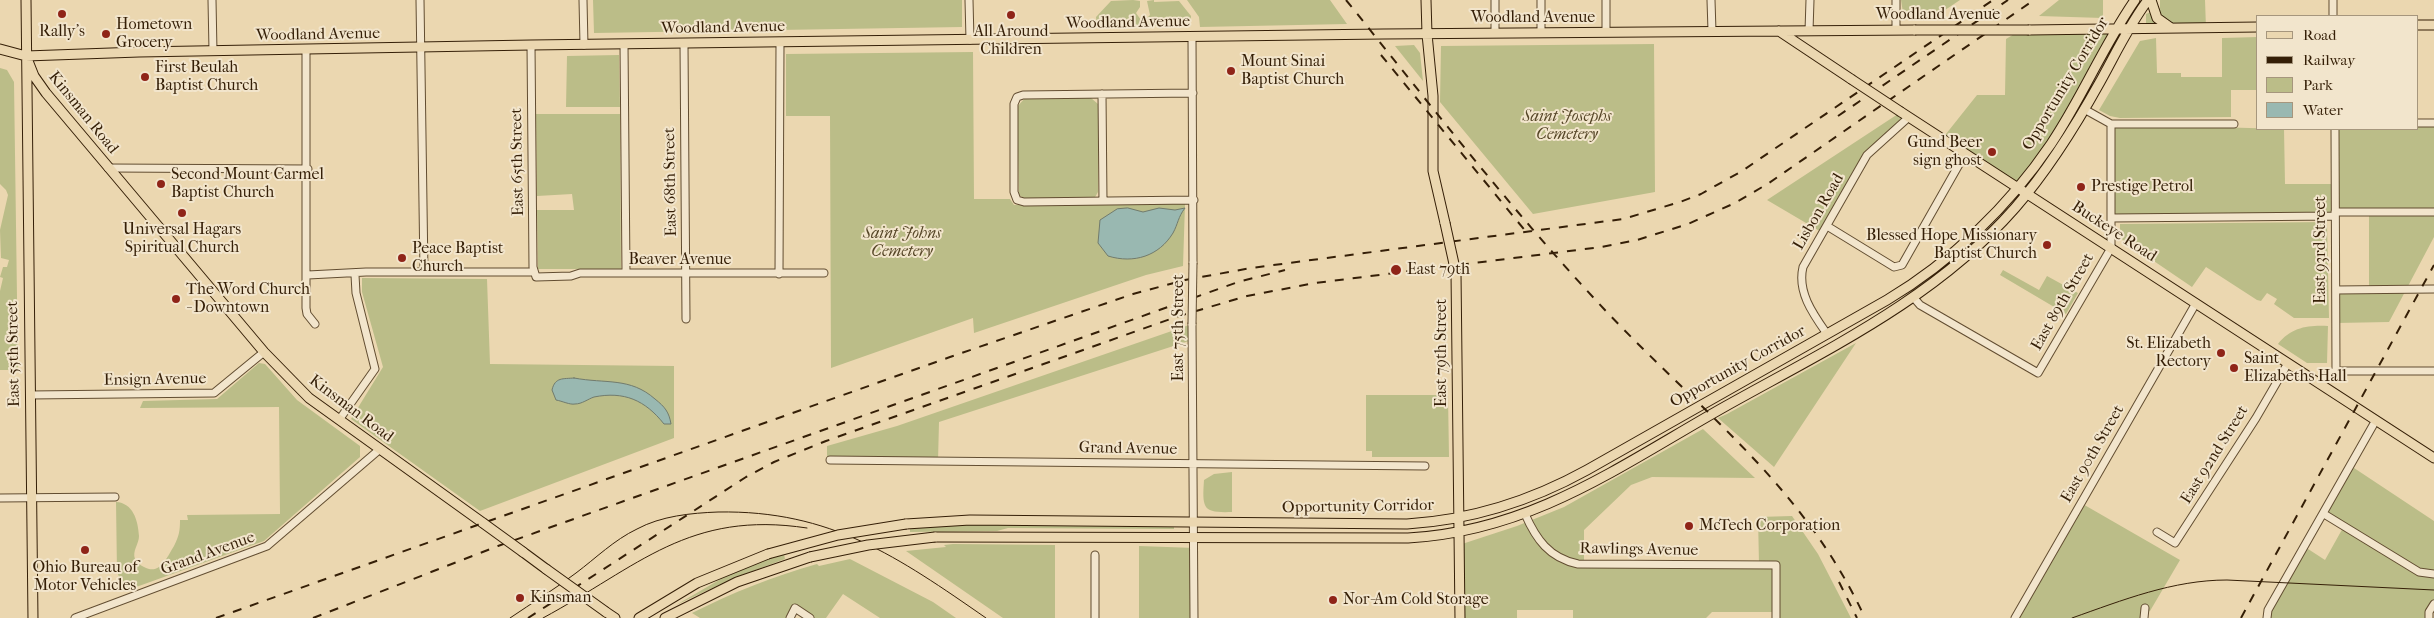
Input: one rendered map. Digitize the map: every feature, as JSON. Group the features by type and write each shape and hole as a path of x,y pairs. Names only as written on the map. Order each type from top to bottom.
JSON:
{"main road":[{"name":"East 55th Street","path":"26,0 33,618"},
{"name":"East 79th Street","path":"1426,0 1426,34 1433,96 1433,170 1456,273 1460,618"},
{"name":"Opportunity Corridor","path":"639,618 697,584 768,554 838,535 906,524 964,520 1396,524 1459,518 1516,503 1567,481 1899,293 1932,270 1989,219 2017,187 2055,137 2115,29 2135,0"},
{"name":"Opportunity Corridor","path":"665,618 737,582 810,558 868,545 935,537 1419,537 1459,532 1526,514 1596,480 1864,330 1914,298 1974,250 2027,194 2062,148 2130,28 2150,0"},
{"path":"2150,0 2157,18 2171,28"},
{"path":"2419,25 2434,25"},
{"name":"Woodland Avenue","path":"0,49 26,56 584,44 1495,33 2256,27"},
{"name":"Buckeye Road","path":"1778,31 2434,458"},
{"name":"Kinsman Road","path":"26,56 34,76 46,93 264,352 298,388 339,420 615,618"}],"street":[{"path":"212,0 213,51"},
{"path":"420,0 424,272"},
{"path":"583,0 584,44"},
{"path":"969,0 970,40"},
{"path":"1495,0 1495,33"},
{"path":"1541,0 1541,33"},
{"path":"1606,0 1606,32"},
{"path":"1712,0 1712,31"},
{"path":"1809,31 1810,0"},
{"path":"1896,0 1896,30"},
{"path":"2333,15 2334,0"},
{"name":"East 75th Street","path":"1192,37 1194,618"},
{"path":"779,274 780,43"},
{"path":"624,44 626,273"},
{"name":"East 68th Street","path":"684,44 686,319"},
{"name":"East 65th Street","path":"530,45 534,275"},
{"path":"306,50 308,169 308,275 306,308 307,314 315,324"},
{"path":"1193,93 1023,95 1017,97 1014,104 1014,192 1017,200 1024,202 1194,200"},
{"path":"1102,94 1102,201"},
{"path":"2084,109 2111,124 2234,124"},
{"name":"Lisbon Road","path":"1826,334 1806,300 1801,275 1803,267 1867,155 1910,117"},
{"path":"2419,123 2434,123"},
{"name":"East 89th Street","path":"1914,298 1920,305 2038,373 2111,248 2111,124"},
{"name":"East 93rd Street","path":"2334,130 2336,371"},
{"path":"1827,226 1894,266 1902,265 1965,154"},
{"path":"108,168 308,169"},
{"path":"2111,218 2434,212"},
{"name":"Beaver Avenue","path":"308,275 424,272 571,276 580,273 824,274"},
{"path":"339,420 375,369 356,293 355,274"},
{"path":"2336,290 2434,289"},
{"name":"East 90th Street","path":"2015,618 2196,303"},
{"name":"Ensign Avenue","path":"30,395 214,393 264,352"},
{"name":"East 92nd Street","path":"2157,532 2175,543 2256,418 2288,363"},
{"path":"2319,383 2330,373 2336,371 2434,371"},
{"path":"2268,618 2268,610 2376,420"},
{"name":"Grand Avenue","path":"75,618 267,546 380,449"},
{"name":"Grand Avenue","path":"830,460 1425,466"},
{"path":"0,498 115,498"},
{"name":"Rawlings Avenue","path":"1526,514 1534,534 1543,545 1558,557 1578,564 1776,565 1776,618"},
{"path":"2324,514 2419,572 2434,574"},
{"path":"1095,555 1095,618"},
{"path":"2429,618 2429,612 2434,604"},
{"path":"790,618 794,608 810,618"},
{"path":"2144,618 2145,608"}],"green space":[{"path":"593,0 962,0 962,27 594,33"},
{"path":"1154,0 1154,2 1179,1 1191,16 1191,26 1146,26 1146,19 1150,15 1147,1"},
{"path":"1187,0 1330,0 1347,24 1200,27 1199,17"},
{"path":"1901,0 1960,0 1930,20 1904,19"},
{"path":"2059,0 2103,0 2103,18 2039,16"},
{"path":"2160,0 2205,0 2206,28 2146,28 2146,14 2160,8"},
{"path":"1111,1 1140,1 1140,7 1136,13 1141,20 1142,26 1097,26 1096,17"},
{"path":"2115,29 2062,125 2017,187 1942,139 1977,95 2005,95 2006,39 2021,30"},
{"path":"2256,37 2256,90 2231,90 2231,117 2120,118 2110,116 2099,110 2140,41 2156,38 2157,73 2181,73 2181,77 2222,77 2222,38"},
{"name":"Saint Josephs Cemetery","path":"1654,44 1655,192 1533,214 1440,102 1441,46"},
{"path":"1414,45 1420,53 1423,81 1395,46"},
{"name":"Saint Johns Cemetery","path":"973,52 974,199 1010,199 1014,205 1185,204 1183,266 1146,275 974,333 973,318 831,368 830,116 786,116 786,54"},
{"path":"619,55 620,107 566,107 567,56"},
{"path":"0,68 7,70 14,82 18,370 0,370 0,291 3,278 0,277 3,267 7,267 9,260 1,258 0,230 8,195 0,184"},
{"path":"1025,98 1091,98 1098,104 1098,192 1094,199 1025,199 1019,195 1017,107"},
{"path":"1901,112 1909,117 1870,151 1823,233 1767,200"},
{"path":"536,114 620,114 621,269 538,269 537,210 574,210 572,194 537,196"},
{"path":"2419,123 2434,123 2434,237 2389,322 2336,323 2336,290 2369,289 2369,212 2111,218 2111,124 2284,130 2285,184 2335,184 2335,130 2419,130"},
{"path":"2327,222 2329,318 2294,318 2274,304 2277,299 2267,293 2261,301 2257,300 2206,267 2192,287 2120,238 2120,224"},
{"path":"2003,270 2039,290 2047,276 2078,293 2066,314 2000,275"},
{"path":"362,278 487,279 490,364 674,366 674,438 480,511 351,419 383,367 362,292"},
{"path":"1192,324 1192,340 939,422 938,461 827,460 827,446 897,426"},
{"path":"2328,326 2327,363 2307,363 2278,344 2283,338 2301,328"},
{"path":"1856,343 1774,467 1718,418 1727,414"},
{"path":"259,363 265,364 297,400 360,446 360,457 264,541 125,591 117,572 116,502 127,505 134,513 139,536 134,553 135,559 140,565 150,569 159,567 166,560 177,539 180,520 188,520 187,515 280,514 279,407 140,408 143,401 217,399"},
{"path":"1366,395 1448,395 1449,457 1372,457 1372,451 1366,451"},
{"path":"1703,429 1755,478 1652,477 1631,485 1584,530 1584,564 1759,564 1758,517 1792,516 1818,554 1851,618 1776,618 1776,612 1712,612 1706,618 1573,618 1573,610 1517,610 1517,618 1460,618 1459,545 1517,526 1564,507"},
{"path":"2351,466 2434,521 2434,604 2429,618 2267,618 2305,547 2325,560 2344,526 2324,514"},
{"path":"1232,472 1232,512 1215,512 1210,510 1204,503 1204,480 1214,474"},
{"path":"2081,503 2180,560 2150,611 2144,613 2144,618 2016,618"},
{"path":"963,524 1174,527 1174,529 1008,528 997,531 910,532 910,528"},
{"path":"944,545 1055,545 1055,618 1003,618 906,551 946,547"},
{"path":"1139,546 1195,548 1194,618 1139,618"},
{"path":"784,554 785,559 734,578 676,605 738,569"},
{"path":"850,559 933,602 956,618 880,618 843,594 826,618 810,618 795,608 790,618 700,618 692,613 738,592 785,574 817,564 819,566"}],"water":[{"path":"1128,208 1143,212 1159,208 1175,210 1185,208 1173,233 1161,247 1153,252 1145,256 1127,259 1108,256 1098,243 1100,220 1117,209"},
{"path":"574,378 617,382 636,387 646,392 666,410 671,424 664,424 641,403 615,395 594,397 573,404 556,400 552,390 555,383 560,380"}],"tram line":[{"path":"510,618 568,579 629,533 656,521 676,516 718,512 758,513 795,519 861,541 923,575 986,618"},
{"path":"543,618 638,562 667,547 697,535 729,527 766,525 807,528"},
{"path":"2072,618 2148,592 2187,583 2207,581 2227,580 2434,590"}],"railway":[{"path":"1346,0 1472,157 1570,272 1640,346 1748,452 1781,489 1812,528 1840,571 1865,618"},
{"path":"216,618 950,357 1133,294 1185,280 1251,268 1623,219 1680,202 1701,194 1742,171 1993,0"},
{"path":"1838,116 2008,0"},
{"path":"528,618 746,477 774,462 826,441 1179,316 1247,296 1315,283 1601,247 1637,240 1688,224 1735,203 1769,183 2034,0"},
{"path":"1381,55 1527,233"},
{"path":"2241,618 2434,265"},
{"path":"313,618 498,546 1238,282 1285,270"},
{"path":"1839,582 1857,618"}],"place":[{"name":"Rally's","path":"62,14"},
{"name":"All Around Children","path":"1011,15"},
{"name":"Hometown Grocery","path":"106,34"},
{"name":"Mount Sinai Baptist Church","path":"1231,71"},
{"name":"First Beulah Baptist Church","path":"145,77"},
{"name":"Gund Beer sign ghost","path":"1992,152"},
{"name":"Second Mount Carmel Baptist Church","path":"161,184"},
{"name":"Prestige Petrol","path":"2081,187"},
{"name":"Universal Hagars Spiritual Church","path":"182,213"},
{"name":"Blessed Hope Missionary Baptist Church","path":"2047,245"},
{"name":"Peace Baptist Church","path":"402,258"},
{"name":"East 79th","path":"1396,270"},
{"name":"The Word Church - Downtown","path":"176,299"},
{"name":"St. Elizabeth Rectory","path":"2221,353"},
{"name":"Saint Elizabeths Hall","path":"2234,368"},
{"name":"McTech Corporation","path":"1689,526"},
{"name":"Ohio Bureau of Motor Vehicles","path":"85,550"},
{"name":"Kinsman","path":"520,598"},
{"name":"Nor-Am Cold Storage","path":"1333,600"}]}
